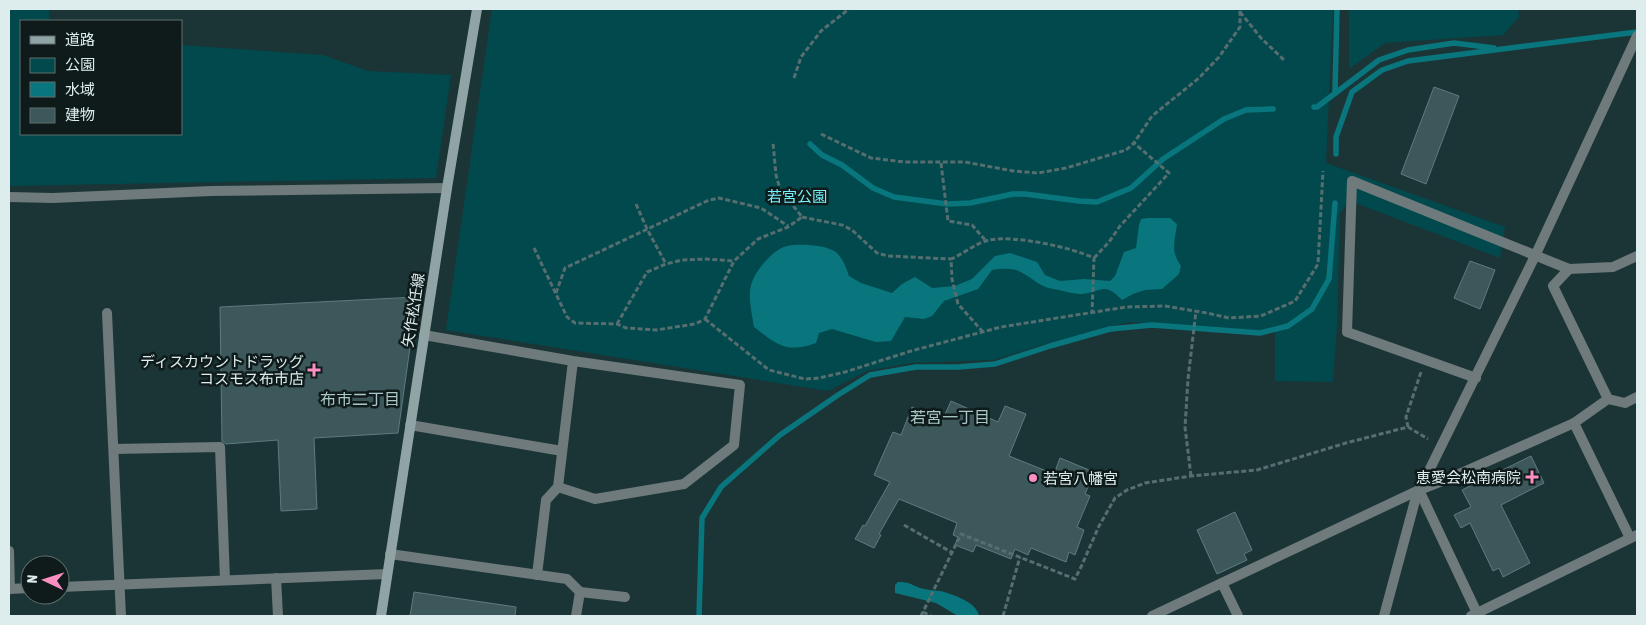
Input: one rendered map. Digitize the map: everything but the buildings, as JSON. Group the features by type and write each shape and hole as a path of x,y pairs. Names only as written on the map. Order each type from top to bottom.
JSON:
{"main road":[{"name":"矢作松任線","path":"381,616 447,188 477,9"}],"street":[{"path":"1384,616 1419,490 1535,256 1636,39"},
{"path":"1476,378 1347,332 1352,181 1569,269 1612,267 1637,256"},
{"path":"9,197 53,198 212,191 447,188"},
{"path":"1569,269 1553,286 1608,399"},
{"path":"107,313 121,616"},
{"path":"424,335 740,385 734,445 684,484 595,499 558,487"},
{"path":"537,575 546,500 558,487 573,360"},
{"path":"1152,616 1419,490 1574,423 1608,399 1625,403 1637,397"},
{"path":"1419,490 1474,615 1633,537 1574,423"},
{"path":"410,424 562,451"},
{"path":"114,449 220,447 225,580"},
{"path":"9,552 10,589"},
{"path":"390,554 566,579 580,592 625,597"},
{"path":"70,586 387,574"},
{"path":"276,578 278,616"},
{"path":"1222,583 1238,616"},
{"path":"576,616 580,592"}],"path":[{"path":"794,78 801,57 821,31 849,9"},
{"path":"1240,10 1261,38 1284,60"},
{"path":"821,134 871,158 904,162 965,162 1013,172 1038,173 1066,168 1126,150 1134,143 1152,116 1199,78 1219,56 1240,27 1240,10"},
{"path":"1092,313 1094,258 1109,242 1120,226 1169,174 1134,143"},
{"path":"773,144 776,175 780,189 802,217 842,225 852,230 877,254 951,259 986,241 1005,239 1042,244 1086,254 1094,258"},
{"path":"941,163 948,221 972,225 986,241"},
{"path":"705,319 769,370 805,379 844,372 911,351 983,332 1126,307 1165,306 1196,314 1229,318 1261,316 1295,301 1318,264 1324,171"},
{"path":"556,293 565,268 709,200 719,198 761,208 788,226"},
{"path":"636,204 647,230 666,264"},
{"path":"534,248 567,317 575,323 617,324 626,328 656,330 695,324 705,319 734,260 758,240 802,217"},
{"path":"951,259 952,279 958,304 983,332"},
{"path":"617,324 647,272 682,260 734,260"},
{"path":"1191,476 1185,427 1196,314"},
{"path":"1408,427 1406,417 1425,360"},
{"path":"931,616 922,614 960,534 1074,579 1099,526 1115,498 1127,490 1145,483 1191,476 1257,470 1346,443 1408,427 1428,439"},
{"path":"904,525 952,552"},
{"path":"1003,616 1020,557"}],"green space":[{"path":"9,9 49,9 49,20 20,20 20,135 182,135 182,45 323,55 368,71 451,75 436,178 9,186"},
{"name":"若宮公園","path":"492,9 1333,9 1326,163 1505,227 1500,258 1350,201 1340,213 1337,323 1333,382 1275,381 1275,327 1260,331 1129,322 993,360 911,363 867,371 828,391 446,330"},
{"path":"1349,9 1518,9 1519,17 1503,35 1385,43 1349,69"}],"water":[{"path":"1170,218 1177,224 1174,251 1181,266 1179,274 1162,289 1145,290 1122,300 1116,294 1106,289 1080,294 1074,293 1048,288 1016,270 998,269 992,270 978,289 944,301 932,316 924,319 905,317 891,341 876,342 832,329 819,333 816,343 797,348 782,346 754,327 750,295 753,279 760,267 776,251 787,246 812,245 832,250 841,257 849,276 861,283 892,293 902,284 915,277 932,288 955,286 972,279 995,256 1010,253 1037,262 1045,275 1060,281 1084,279 1110,281 1115,276 1124,252 1136,248 1141,219"},
{"path":"898,582 928,590 940,591 957,597 974,607 979,616 958,616 936,603 895,593 895,585"}],"waterway":[{"path":"1335,92 1337,9"},
{"path":"1336,154 1336,137 1352,92 1382,70 1408,61 1637,32"},
{"path":"1314,107 1317,107 1379,60 1408,50 1454,43 1494,48"},
{"path":"810,144 822,155 842,165 873,188 894,197 947,204 970,203 1013,194 1025,194 1097,202 1131,188 1163,159 1224,119 1246,110 1273,109"},
{"path":"699,616 702,518 721,487 780,435 838,395 870,375 916,367 958,367 995,364 1110,329 1152,325 1260,333 1288,326 1312,309 1329,279 1335,203"}],"place":[{"name":"ディスカウントドラッグ コスモス布市店","path":"314,370"},
{"name":"恵愛会松南病院","path":"1532,477"},
{"name":"若宮八幡宮","path":"1033,478"}],"district":[{"name":"布市二丁目","path":"360,399"},
{"name":"若宮一丁目","path":"950,417"}]}
